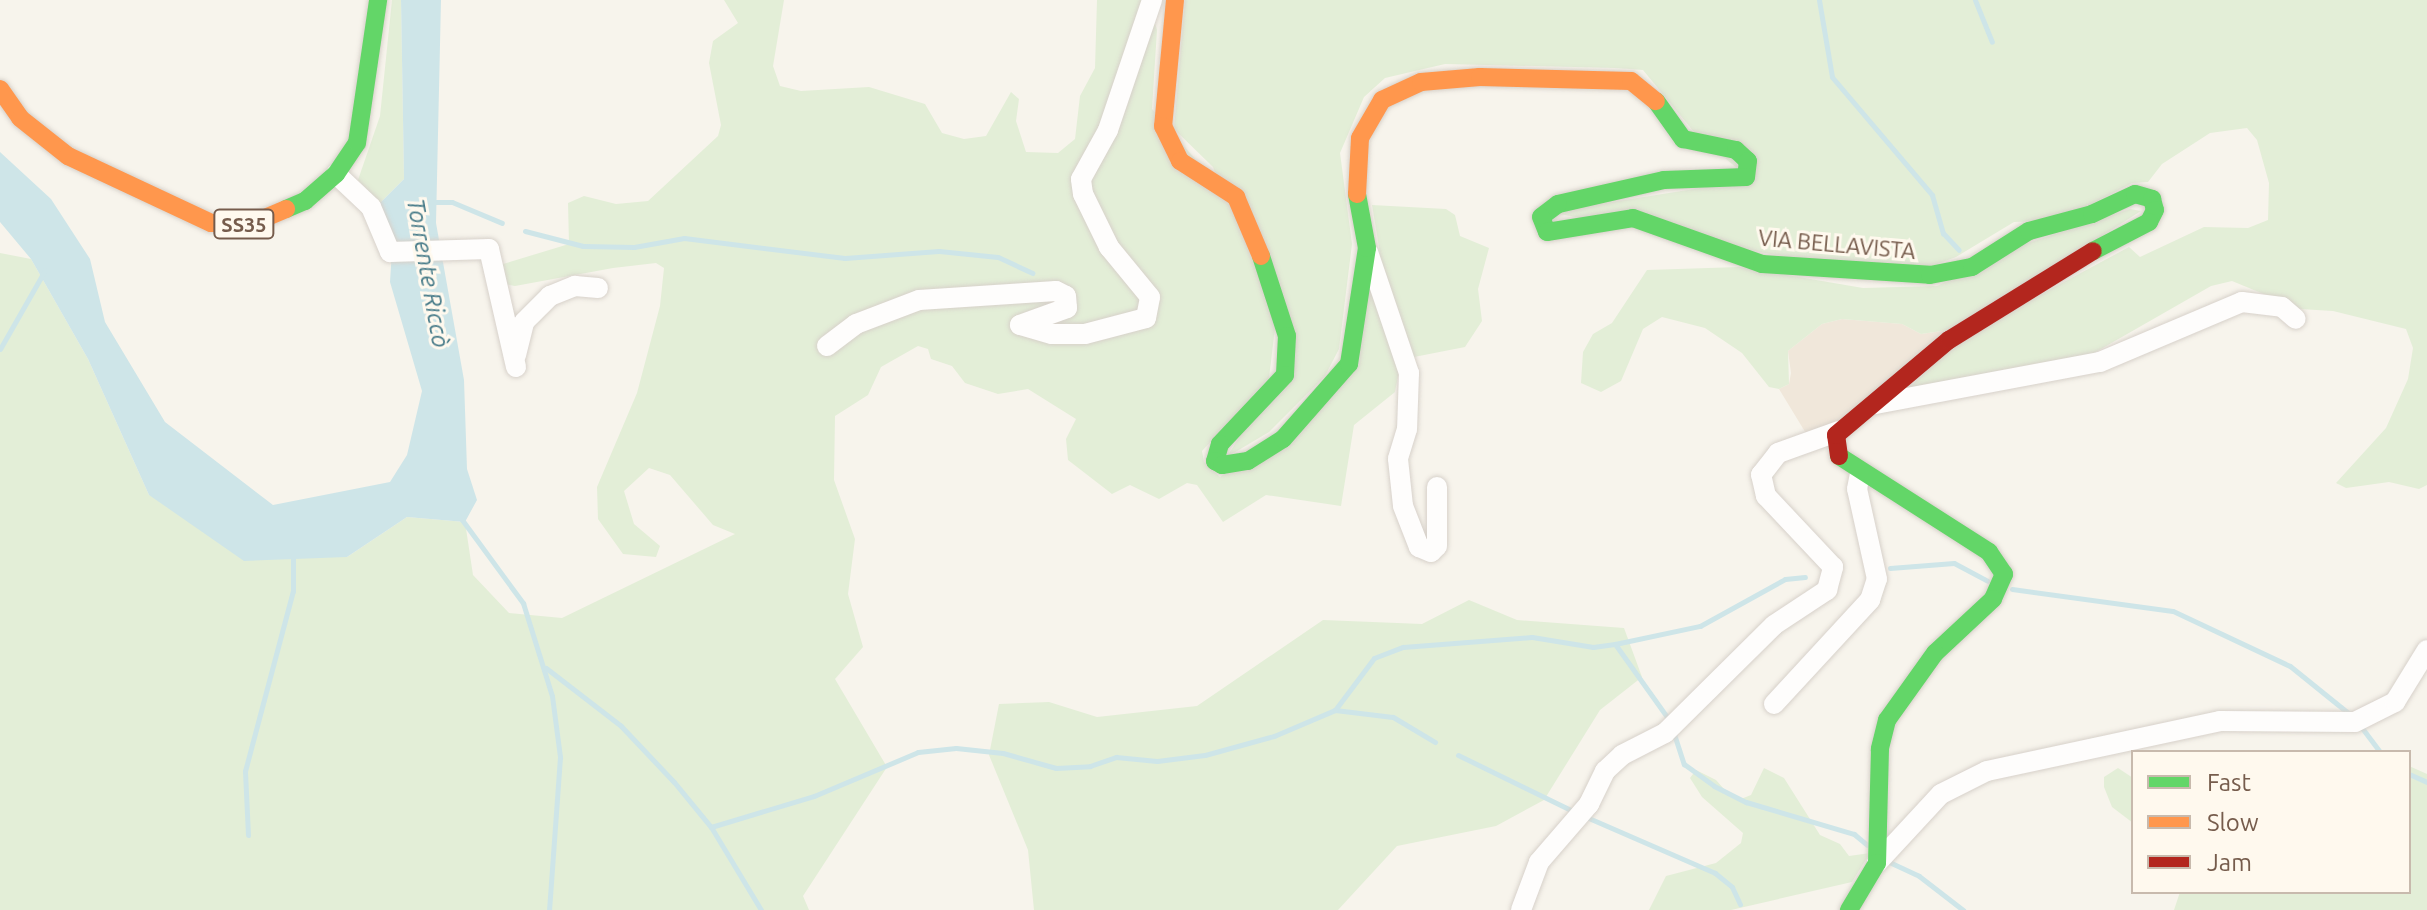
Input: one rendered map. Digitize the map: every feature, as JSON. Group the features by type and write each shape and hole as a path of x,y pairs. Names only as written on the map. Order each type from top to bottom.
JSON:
{"street":[{"name":"SS35","path":"0,89 20,118 68,156 211,223 253,223 274,217 305,201 336,174 360,134 378,0"},
{"path":"827,346 856,324 919,300 1056,291 1066,296 1067,308 1020,325 1052,334 1116,329 1142,322 1150,314 1150,297 1109,247 1083,194 1081,179 1108,130 1152,0"},
{"name":"VIA BELLAVISTA","path":"1175,0 1162,105 1166,135 1180,161 1236,197 1246,211 1287,336 1285,375 1220,444 1215,461 1230,466 1248,461 1283,439 1349,364 1367,248 1357,196 1357,153 1365,123 1373,109 1398,91 1446,78 1641,84 1683,139 1736,150 1748,161 1746,177 1735,181 1664,180 1558,204 1541,217 1547,232 1633,218 1762,264 1930,275 1972,267 2029,231 2092,214 2135,194 2152,199 2155,210 2149,222 2078,259 1949,340 1839,431"},
{"path":"336,174 371,207 390,252 489,249 514,362 519,353 524,322 550,296 575,286 598,288"},
{"path":"1367,248 1409,373 1407,429 1398,459 1403,506 1419,547 1431,552 1437,546 1437,487"},
{"path":"1875,404 2076,369 2186,329 2242,302 2282,307 2296,319"},
{"path":"1839,431 1834,440 1836,452 1860,473 1989,552 2004,574 1993,599 1935,653 1887,720 1880,749 1877,863"},
{"path":"1521,910 1539,862 1589,804 1605,771 1622,755 1665,733 1774,625 1827,590 1833,567 1766,496 1761,475 1778,453 1839,431"},
{"path":"1774,704 1870,600 1877,579 1857,489 1860,473"},
{"path":"1849,910 1877,863 1941,794 1987,771 2220,721 2355,722 2395,702 2427,650"}],"shaded area":[{"path":"1842,319 1902,324 1921,334 1956,329 1835,423 1807,435 1779,389 1789,384 1788,351 1822,324"}],"green space":[{"path":"392,0 401,0 404,179 380,203 358,180 380,116"},
{"path":"724,0 784,0 773,66 780,86 801,91 869,87 925,104 942,133 964,139 986,136 1011,92 1019,99 1016,121 1026,152 1058,153 1075,139 1080,96 1095,68 1097,0 1148,0 1157,30 1152,109 1240,211 1275,328 1269,378 1202,451 1204,462 1220,477 1331,399 1380,253 1372,205 1446,209 1455,215 1460,236 1489,248 1478,289 1482,321 1465,347 1414,357 1399,371 1395,392 1354,425 1341,506 1266,495 1223,522 1197,485 1187,483 1159,499 1130,485 1112,494 1068,460 1066,439 1076,419 1028,389 998,394 965,383 952,366 931,359 928,349 918,346 881,367 868,395 835,416 834,480 855,539 848,594 863,647 835,679 887,767 803,896 809,910 0,910 0,253 31,259 88,359 149,495 347,557 407,517 465,522 473,575 509,613 562,618 735,534 713,525 670,475 649,468 624,491 634,524 660,546 656,557 623,554 598,519 597,487 637,393 660,306 664,268 656,263 613,268 515,286 504,284 503,264 569,244 568,203 584,196 616,204 648,201 718,136 721,125 709,63 713,41 738,23"},
{"path":"1185,0 2427,0 2427,485 2419,489 2389,482 2346,488 2336,483 2386,428 2408,379 2413,348 2406,329 2333,311 2300,309 2232,281 2211,286 2080,361 1908,389 1958,339 2129,247 2140,257 2204,227 2248,228 2268,220 2269,183 2257,140 2247,128 2210,133 2162,164 2148,182 2132,183 2061,220 2014,222 1956,257 1929,267 1845,268 1549,212 1751,180 1694,132 1643,70 1445,64 1385,78 1364,97 1340,153 1352,244 1339,349 1325,376 1269,432 1227,457 1289,356 1213,167 1174,129"},
{"path":"2130,209 2141,211 1956,329 1921,334 1902,324 1842,319 1822,324 1788,351 1789,384 1779,389 1769,387 1742,353 1705,328 1662,317 1643,329 1621,381 1601,392 1581,383 1583,352 1593,334 1612,323 1647,270 1739,267 1863,288 1937,286 2025,244"},
{"path":"1469,600 1517,620 1624,628 1642,677 1600,710 1544,800 1496,826 1397,846 1338,910 1034,910 1028,850 989,755 999,704 1049,702 1097,717 1197,706 1323,620 1422,624"},
{"path":"2411,767 2427,774 2427,910 2174,910 2179,894 2411,894"},
{"path":"1764,768 1784,778 1820,835 1840,844 1849,856 1870,853 1852,882 1731,910 1649,910 1666,876 1716,863 1741,843 1743,833 1702,797 1690,778 1696,770 1716,780 1731,797 1741,799 1751,795"},
{"path":"2118,768 2131,777 2131,821 2112,807 2104,787 2104,777"}],"water":[{"name":"Torrente Riccò","path":"401,0 441,0 436,223 464,380 467,469 477,500 465,522 407,517 347,557 244,561 149,495 88,359 31,259 0,222 0,152 51,199 90,259 105,322 165,422 273,505 390,482 407,455 422,391 390,282 393,234 380,203 404,179"}],"waterway":[{"path":"1819,0 1832,77 1932,195 1943,233 1959,250"},
{"path":"1975,0 1992,42"},
{"name":"Torrente Riccò","path":"432,202 452,202 502,223"},
{"path":"525,231 583,246 634,247 684,238 845,258 939,251 998,257 1032,273"},
{"path":"0,349 45,270"},
{"path":"460,517 523,603 552,696 560,757 549,910"},
{"path":"248,835 245,771 293,591 293,554"},
{"path":"1890,568 1954,563 1988,581"},
{"path":"711,827 814,796 918,752 956,748 1003,753 1056,768 1090,766 1116,757 1157,761 1205,755 1274,736 1335,710 1374,658 1403,647 1532,637 1593,647 1615,644 1700,626 1785,579 1805,577"},
{"path":"2012,589 2173,611 2290,666 2352,716"},
{"path":"1615,644 1670,721"},
{"path":"546,668 621,726 674,782 711,827 761,910"},
{"path":"1335,710 1393,717 1435,742"},
{"path":"2359,724 2378,750"},
{"path":"1674,734 1684,764 1714,786 1746,802 1854,834 1867,845"},
{"path":"1458,755 1575,812"},
{"path":"2411,775 2427,782"},
{"path":"1584,816 1715,873 1732,887 1740,904"},
{"path":"1887,861 1919,876 1963,910"}],"traffic: fast":[{"path":"286,209 305,201 336,174 357,143 378,0"},
{"path":"1656,101 1683,139 1736,150 1748,161 1746,177 1664,180 1558,204 1541,217 1547,232 1633,218 1762,264 1930,275 1972,267 2029,231 2092,214 2135,194 2152,199 2155,210 2149,222 2093,251"},
{"path":"1261,256 1287,336 1285,375 1220,444 1215,461 1222,465 1248,461 1283,439 1349,364 1367,248 1357,194"},
{"path":"1839,456 1989,552 2004,574 1993,599 1935,653 1887,720 1880,749 1877,863 1849,910"}],"traffic: slow":[{"path":"1175,0 1163,126 1180,161 1236,197 1261,256"},
{"path":"1357,194 1360,138 1382,100 1421,82 1480,77 1631,81 1656,101"},
{"path":"0,89 20,118 68,156 211,223 253,223 286,209"}],"traffic: jam":[{"path":"1839,456 1836,435 1949,340 2093,251"}]}
